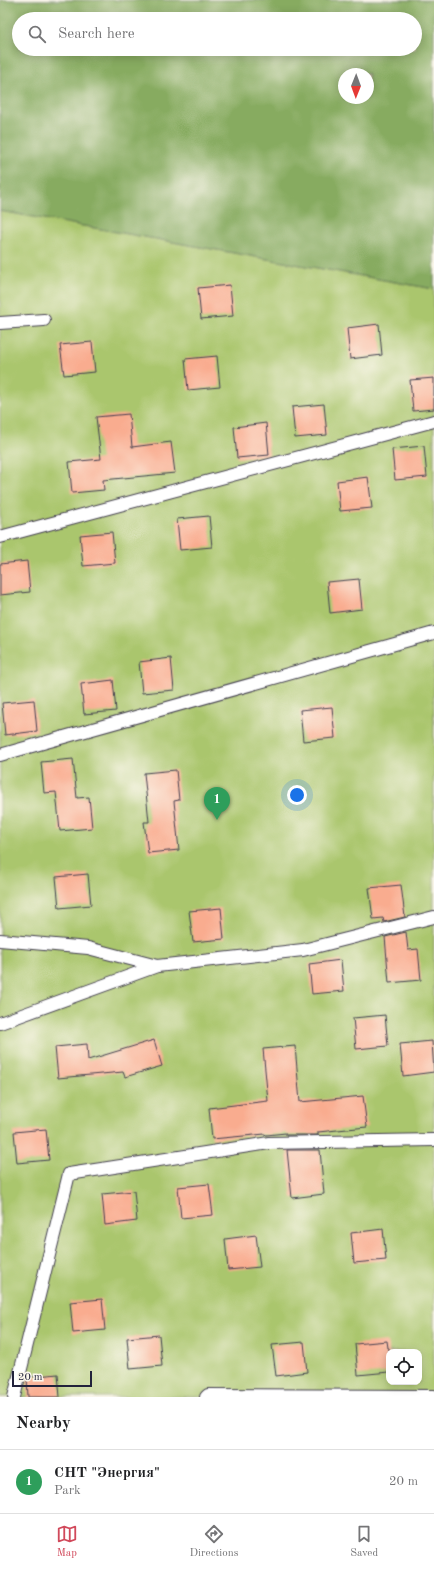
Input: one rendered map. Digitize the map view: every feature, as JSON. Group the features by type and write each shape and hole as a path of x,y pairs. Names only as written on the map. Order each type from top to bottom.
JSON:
{"lane":[{"path":"0,323 44,320"},
{"path":"0,537 434,421"},
{"path":"0,755 434,633"},
{"path":"0,1023 157,966 303,950 434,917"},
{"path":"0,940 88,948 157,966"},
{"path":"14,1397 69,1174 269,1143 434,1140"},
{"path":"206,1397 208,1395 434,1396"}],"green space":[{"path":"0,0 434,0 434,289 0,211"},
{"path":"0,211 434,289 434,1397 0,1397"}],"building":[{"path":"230,285 233,316 201,319 198,288"},
{"path":"379,324 382,355 350,359 347,328"},
{"path":"92,342 95,372 64,375 60,345"},
{"path":"217,356 220,387 188,390 185,359"},
{"path":"434,378 434,409 413,411 410,380"},
{"path":"324,404 327,435 295,438 292,407"},
{"path":"129,414 132,447 171,442 175,473 103,480 104,490 72,493 69,462 101,459 96,417"},
{"path":"266,423 269,455 237,458 234,427"},
{"path":"424,446 427,477 395,480 392,449"},
{"path":"368,477 372,508 340,511 337,481"},
{"path":"209,516 212,547 180,550 177,519"},
{"path":"112,532 115,563 83,566 80,535"},
{"path":"27,561 30,592 0,595 0,564"},
{"path":"359,579 362,609 330,613 327,582"},
{"path":"171,658 174,690 142,693 139,662"},
{"path":"113,680 116,711 84,714 81,684"},
{"path":"34,700 37,731 5,735 2,703"},
{"path":"332,707 335,738 303,741 300,710"},
{"path":"73,759 77,798 89,797 92,828 60,831 56,792 44,793 41,762"},
{"path":"176,770 179,800 174,801 179,850 148,853 144,822 149,822 144,773"},
{"path":"88,874 91,905 59,908 56,877"},
{"path":"401,885 405,917 384,922 383,918 373,919 369,888"},
{"path":"221,908 224,939 193,942 189,911"},
{"path":"406,932 408,950 418,949 421,980 389,983 385,937"},
{"path":"341,960 344,991 312,994 309,964"},
{"path":"385,1015 388,1046 356,1049 353,1018"},
{"path":"154,1040 162,1066 125,1077 123,1072 58,1078 55,1047 87,1044 88,1060"},
{"path":"432,1041 434,1072 403,1076 400,1044"},
{"path":"295,1046 300,1102 363,1096 367,1127 318,1132 318,1135 286,1135 286,1133 212,1139 209,1108 268,1101 263,1049"},
{"path":"46,1129 49,1160 17,1163 14,1132"},
{"path":"287,1150 320,1150 324,1194 292,1198"},
{"path":"209,1184 213,1215 181,1218 178,1187"},
{"path":"134,1191 137,1221 105,1225 102,1194"},
{"path":"383,1229 386,1260 354,1263 351,1233"},
{"path":"256,1235 260,1267 228,1270 225,1239"},
{"path":"102,1299 105,1330 73,1333 70,1302"},
{"path":"159,1335 162,1366 130,1369 127,1338"},
{"path":"387,1341 389,1349 386,1349 386,1372 358,1375 355,1344"},
{"path":"304,1342 307,1372 276,1376 272,1345"},
{"path":"58,1374 60,1397 28,1397 27,1377"}],"place":[{"name":"СНТ \"Энергия\"","path":"217,820"}]}
